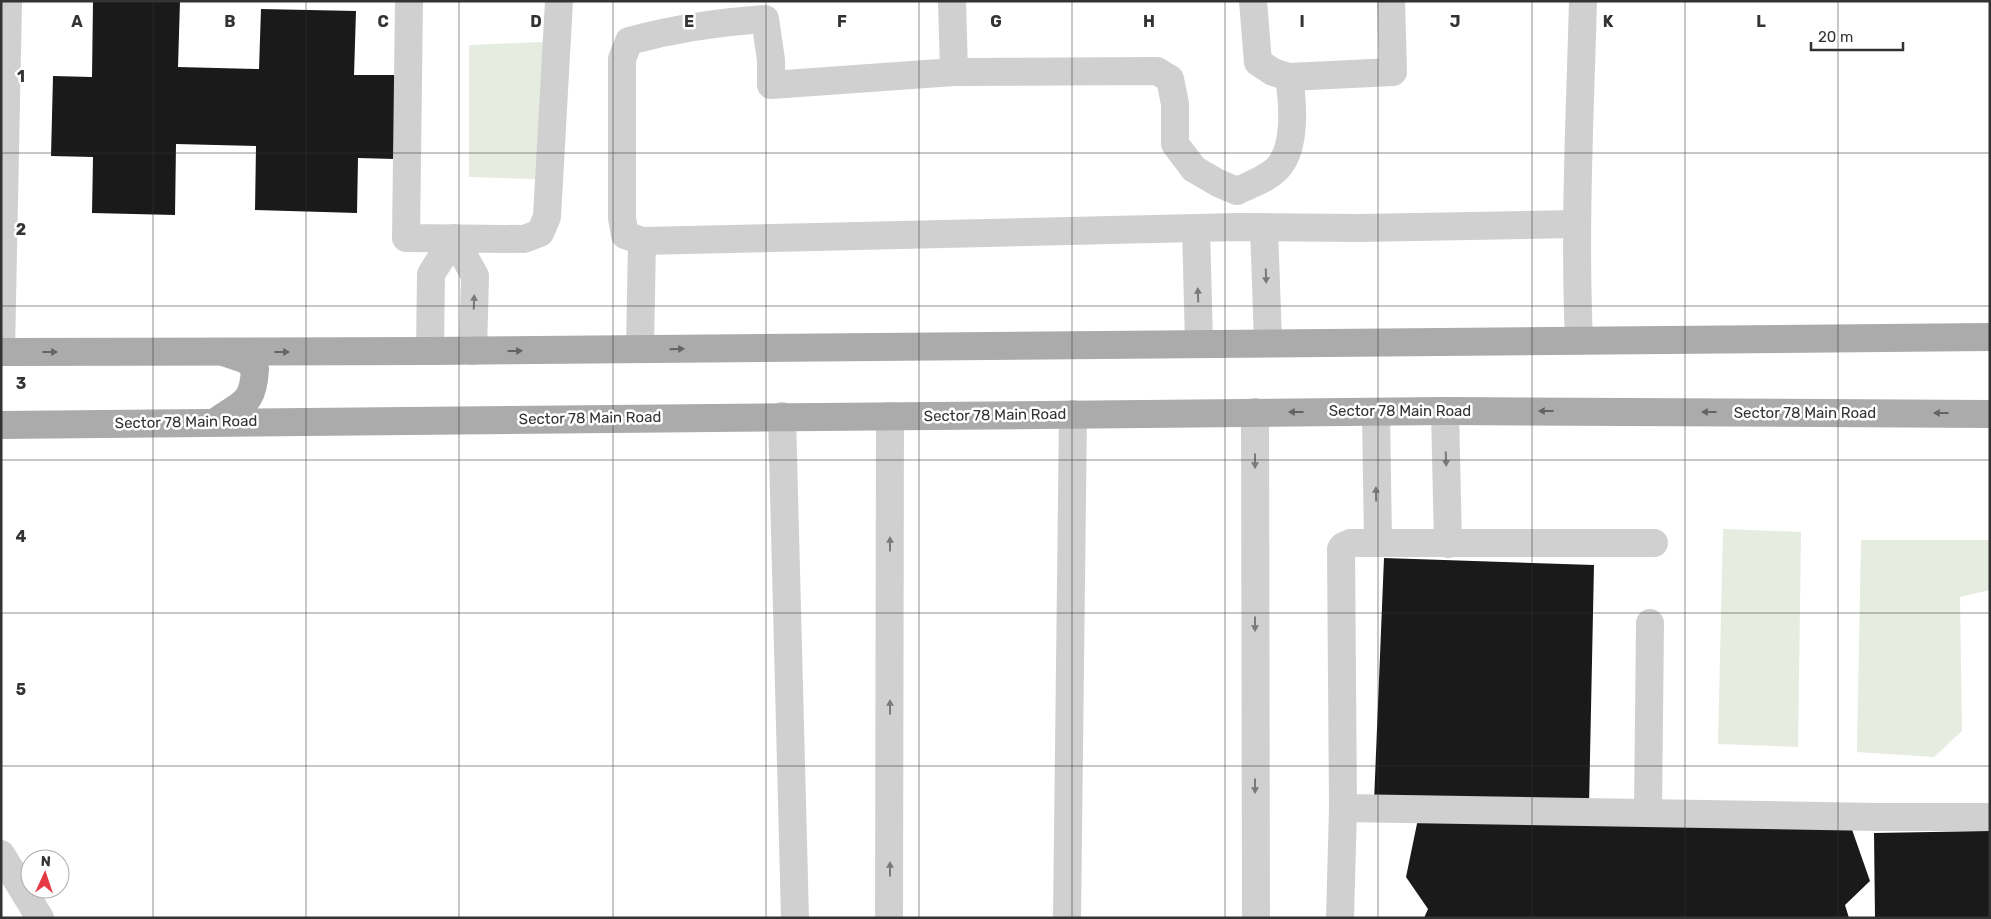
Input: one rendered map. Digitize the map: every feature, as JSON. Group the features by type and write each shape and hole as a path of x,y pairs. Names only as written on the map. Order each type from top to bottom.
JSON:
{"main road":[{"path":"1,352 473,351 1268,342 1990,337"},
{"path":"217,422 249,400 254,384 255,369 247,360 219,352"},
{"name":"Sector 78 Main Road","path":"1,425 1445,410 1990,414"}],"street":[{"path":"1,352 8,1"},
{"path":"409,1 406,238 524,239 540,233 547,217 559,1"},
{"path":"952,1 954,72"},
{"path":"1253,1 1258,62 1273,72 1289,77 1393,72 1391,1"},
{"path":"1579,340 1576,289 1583,1"},
{"path":"1268,342 1251,227 1237,191 1218,183 1194,169 1175,144 1175,104 1170,79 1157,71 954,72 771,85 771,60 765,19 671,30 629,40 622,59 622,218 625,235 642,241 1251,227 1359,228 1577,224"},
{"path":"1237,191 1274,173 1285,156 1292,133 1293,103 1289,77"},
{"path":"1196,228 1199,343"},
{"path":"454,238 475,276 473,351"},
{"path":"430,351 431,274 454,238"},
{"path":"640,349 642,241"},
{"path":"1445,410 1448,544"},
{"path":"1255,412 1256,918"},
{"path":"1376,412 1378,543"},
{"path":"1067,918 1073,414"},
{"path":"782,416 795,918"},
{"path":"890,416 890,918"},
{"path":"1340,918 1343,808 1341,548 1346,543 1654,543"},
{"path":"1648,812 1650,623"},
{"path":"1343,808 1990,818"},
{"path":"2,858 36,917"}],"shaded area":[{"path":"543,42 536,179 469,177 469,45"},
{"path":"1723,529 1801,532 1798,747 1718,744"},
{"path":"1861,540 1990,540 1990,590 1960,597 1962,731 1934,757 1857,752"}],"building":[{"path":"93,1 180,1 178,67 259,69 261,9 356,11 354,75 397,75 395,159 358,158 357,213 255,210 256,146 176,144 175,215 92,213 93,157 51,156 53,76 92,77"},
{"path":"1384,558 1594,565 1589,805 1374,802"},
{"path":"1419,814 1849,821 1870,881 1845,905 1849,918 1424,918 1428,909 1406,877"},
{"path":"1990,831 1990,918 1875,918 1874,833"}]}
